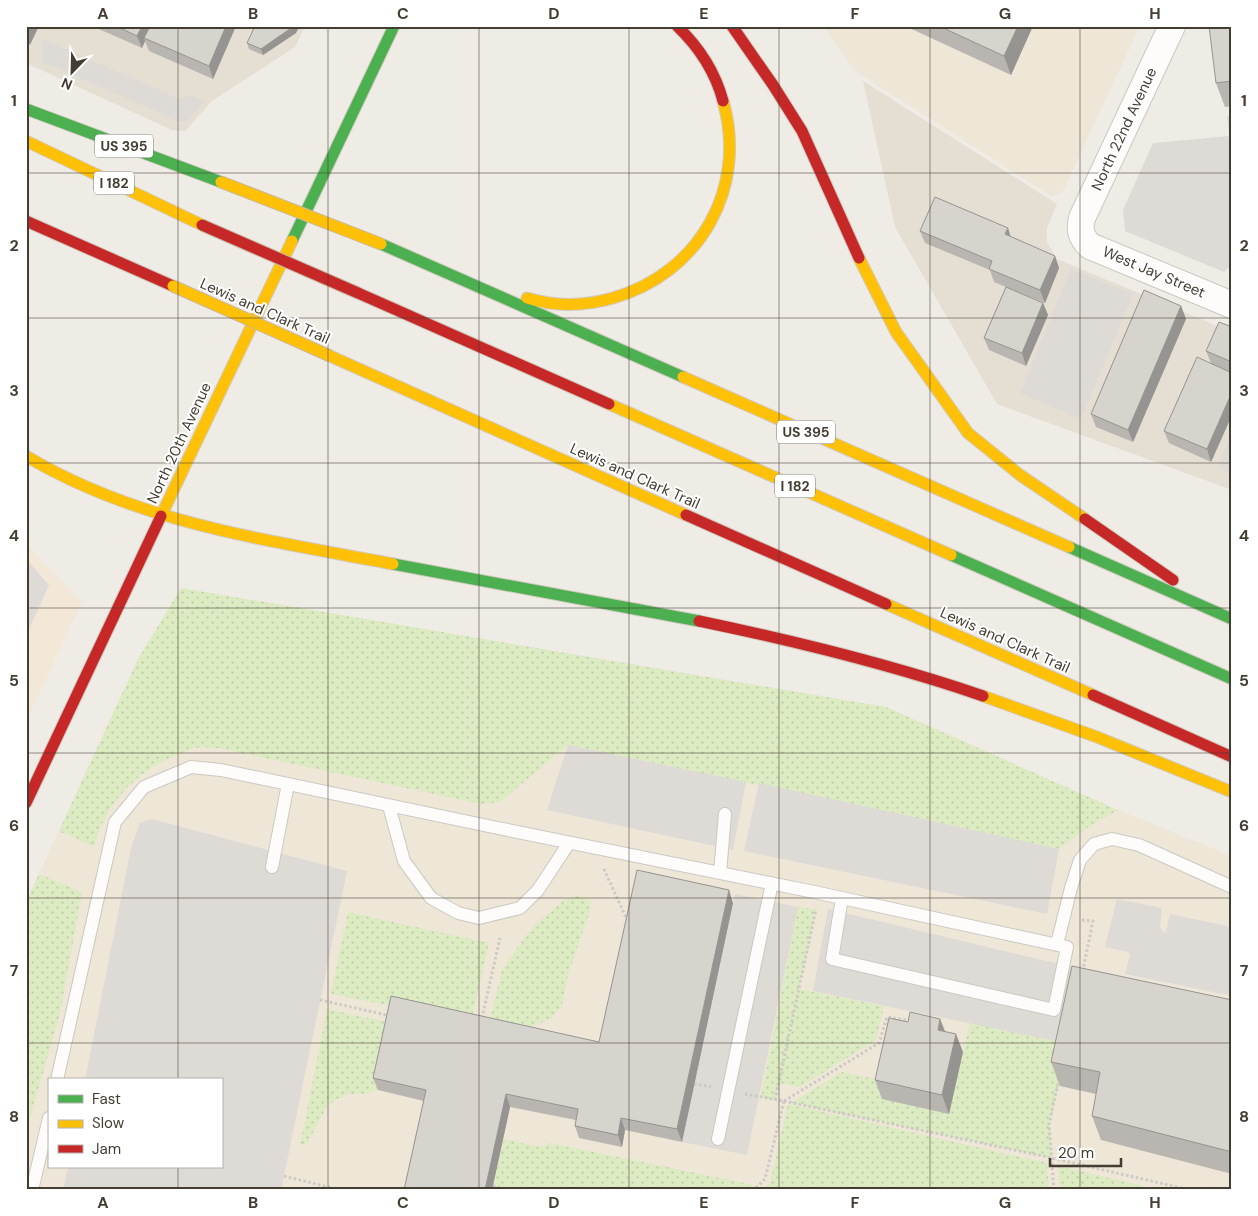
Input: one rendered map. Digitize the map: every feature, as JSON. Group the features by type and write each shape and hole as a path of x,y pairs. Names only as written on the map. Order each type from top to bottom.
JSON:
{"main road":[{"name":"North 20th Avenue","path":"26,803 394,26"},
{"path":"381,244 532,300 558,304 584,304 610,300 635,292 658,280 679,264 697,245 711,223 722,199 727,182 731,148 730,122 714,72 700,50 677,26"},
{"path":"732,26 773,84 802,131 846,231 896,332 968,433 1020,475 1165,575 1232,611"},
{"name":"US 395","path":"26,110 221,182 381,244 1232,619"},
{"name":"I 182","path":"26,141 202,225 1232,679"},
{"name":"Lewis and Clark Trail","path":"26,221 466,418 1232,756"},
{"path":"26,456 69,480 109,499 211,530 749,630 868,660 986,696 1118,744 1232,792"}],"street":[{"name":"North 22nd Avenue","path":"1081,233 1082,218 1172,26"},
{"name":"West Jay Street","path":"1081,233 1090,246 1232,305"}],"lane":[{"path":"57,1078 115,822 144,787 191,767 221,770 819,893 1057,944 1067,947 1054,1010 832,959 842,898"},
{"path":"272,867 288,784"},
{"path":"389,806 404,861 431,898 458,912 479,918 520,908 538,890 569,843"},
{"path":"720,873 725,814"},
{"path":"1057,944 1080,860 1094,844 1112,839 1139,845 1232,887"},
{"path":"718,1139 772,884"},
{"path":"32,1190 48,1122"}],"path":[{"path":"604,869 627,920 630,911"},
{"path":"775,1100 819,893"},
{"path":"1064,917 1093,921 1084,970"},
{"path":"480,1026 500,938"},
{"path":"320,1000 394,1016"},
{"path":"754,1190 765,1179 784,1101 879,1043 887,1017 915,1022"},
{"path":"1054,1190 1050,1124 1060,1076"},
{"path":"761,1097 1052,1158 1190,1190"},
{"path":"284,1176 340,1190"},
{"path":"494,1186 513,1190"}],"shaded area":[{"path":"26,26 305,26 295,47 212,101 185,131 172,130 26,63"},
{"path":"823,26 1140,26 1062,193 1051,196 855,71"},
{"path":"42,39 180,99 189,95 204,101 189,120 181,122 43,62"},
{"path":"863,81 1057,204 1047,228 1047,242 1057,259 1232,332 1232,490 997,404 895,227"},
{"path":"1227,116 1232,116 1232,264 1224,272 1125,231 1123,210 1153,143 1229,136"},
{"path":"1071,269 1133,294 1081,419 1020,393"},
{"path":"1232,433 1232,473 1218,467"},
{"path":"26,544 82,602 26,721"},
{"path":"26,559 49,585 26,636"},
{"path":"181,588 886,707 1118,810 1232,856 1232,1190 26,1190 26,902 138,659"},
{"path":"568,745 746,782 733,850 547,810"},
{"path":"759,783 1059,849 1047,914 744,851"},
{"path":"152,819 347,871 281,1190 63,1190 68,1168 222,1168 222,1078 85,1078 131,848 140,823"},
{"path":"735,894 798,907 747,1155 682,1142"},
{"path":"1117,899 1162,908 1160,927 1164,933 1166,932 1170,914 1232,927 1232,996 1125,974 1130,955 1128,952 1105,947"},
{"path":"828,909 1076,968 1060,1042 813,991"}],"green space":[{"path":"181,588 886,707 1118,810 1090,826 1059,849 568,745 500,802 481,804 218,748 195,748 148,770 124,791 106,817 94,847 59,831 138,659"},
{"path":"39,874 82,892 60,1013 26,1132 26,902"},
{"path":"576,896 584,897 591,902 590,911 568,975 562,1005 551,1019 530,1027 489,1024 502,970 535,925 564,900"},
{"path":"798,907 816,909 799,989 884,1006 876,1040 800,1087 779,1083 775,1100 761,1097"},
{"path":"348,912 489,943 471,1022 331,994"},
{"path":"1083,970 1050,1124 1052,1158 791,1103 842,1072 885,1081 949,1114 970,1023 1059,1042"},
{"path":"327,1009 392,1023 378,1090 363,1094 349,1094 335,1100 326,1108 308,1142 300,1146"},
{"path":"788,1104 1047,1163 1049,1190 763,1190 770,1183"},
{"path":"504,1139 541,1147 550,1143 754,1185 748,1190 511,1190 493,1186"},
{"path":"1058,1166 1160,1190 1060,1190"}],"building":[{"path":"116,26 142,26 137,36"},
{"path":"150,26 226,26 209,66 144,38"},
{"path":"255,26 294,26 261,49 247,43"},
{"path":"939,26 1018,26 1004,56"},
{"path":"1209,26 1232,26 1232,81 1216,83"},
{"path":"935,197 1008,228 1005,234 1055,256 1040,290 989,269 992,261 920,231"},
{"path":"1006,287 1043,303 1022,353 984,338"},
{"path":"1144,290 1181,306 1128,430 1091,414"},
{"path":"1219,322 1232,327 1232,362 1206,351"},
{"path":"1197,357 1232,373 1232,392 1207,449 1164,431"},
{"path":"637,870 729,890 677,1129 621,1118 618,1135 575,1126 578,1109 506,1094 485,1190 404,1190 426,1090 373,1078 391,996 599,1042"},
{"path":"1072,966 1232,1000 1232,1152 1092,1116 1100,1072 1051,1062"},
{"path":"910,1012 940,1019 938,1030 956,1034 942,1095 875,1080 889,1018 908,1022"}],"traffic: fast":[{"path":"292,241 394,26"},
{"path":"26,109 221,182"},
{"path":"381,244 683,377"},
{"path":"1069,547 1232,619"},
{"path":"951,555 1232,679"},
{"path":"393,564 699,621"}],"traffic: slow":[{"path":"527,298 560,304 592,303 613,298 644,286 670,269 693,248 710,223 722,195 729,165 729,133 723,101"},
{"path":"26,141 202,225"},
{"path":"221,182 381,244"},
{"path":"161,516 292,241"},
{"path":"859,258 896,332 968,433 1020,475 1085,519"},
{"path":"173,286 330,356"},
{"path":"330,356 686,515"},
{"path":"683,377 1069,547"},
{"path":"609,404 951,555"},
{"path":"26,456 69,479 113,498 158,513 251,537 393,564"},
{"path":"886,604 1093,695"},
{"path":"983,696 1097,737 1232,792"}],"traffic: jam":[{"path":"677,26 705,60 716,80 723,101"},
{"path":"732,26 802,131 859,258"},
{"path":"26,221 173,286"},
{"path":"202,225 358,293"},
{"path":"358,293 609,404"},
{"path":"686,515 886,604"},
{"path":"26,803 161,516"},
{"path":"1085,519 1173,580"},
{"path":"699,621 842,654 948,684 983,696"},
{"path":"1093,695 1232,757"}]}
